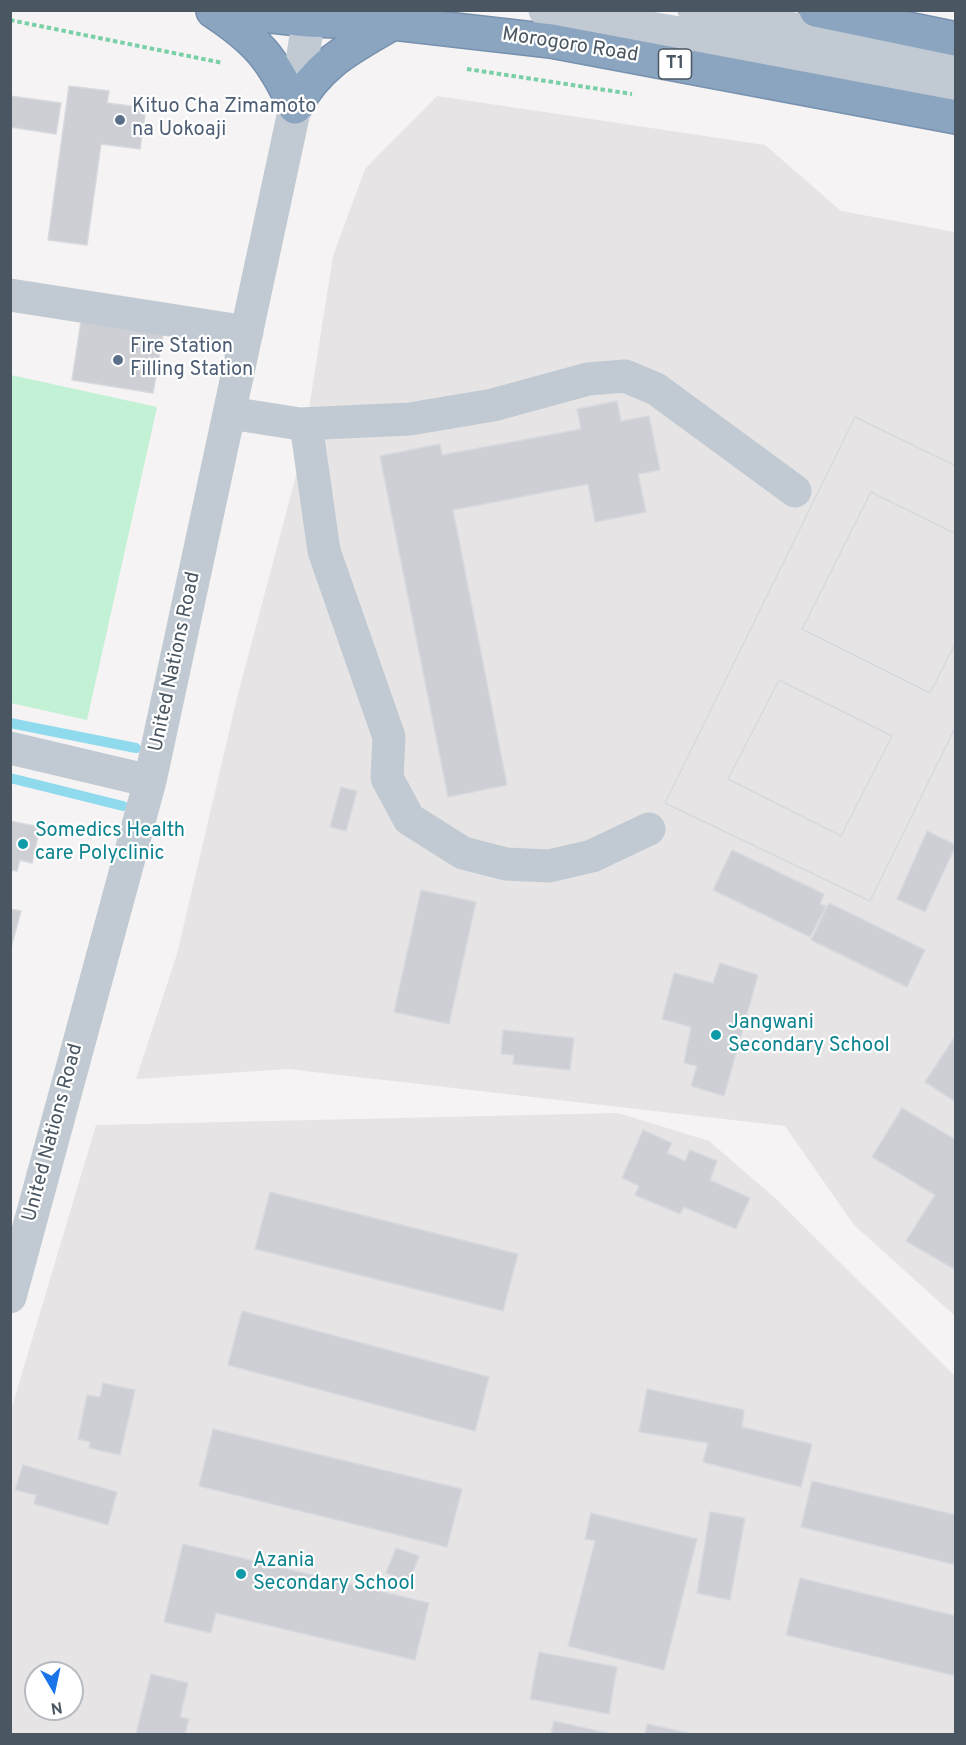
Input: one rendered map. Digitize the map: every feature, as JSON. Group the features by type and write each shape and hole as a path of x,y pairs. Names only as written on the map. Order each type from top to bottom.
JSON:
{"highway":[{"name":"Morogoro Road","path":"214,10 309,15 551,41 956,117"},
{"path":"214,10 247,34 274,64 295,107"},
{"path":"816,10 956,39"},
{"path":"295,107 307,84 320,71 350,48 393,23"}],"street":[{"name":"Morogoro Road","path":"545,10 743,44 956,86"},
{"path":"694,10 956,60"},
{"name":"United Nations Road","path":"10,1297 150,781 295,107 309,15"},
{"path":"10,295 247,332"},
{"path":"230,413 306,424 410,419 493,405 588,379 625,376 656,389 795,491"},
{"path":"306,424 324,551 389,737 387,778 409,819 464,853 506,864 538,866 549,866 592,856 649,829"},
{"path":"10,748 150,781"}],"path":[{"path":"10,20 233,66 274,64"},
{"path":"466,69 644,96"}],"shaded area":[{"name":"Jangwani Secondary School","path":"437,96 765,145 841,211 955,232 955,1316 854,1225 785,1126 288,1069 136,1079 177,954 237,698 302,453 333,256 365,169"},
{"name":"Azania Secondary School","path":"618,1113 709,1141 774,1197 955,1376 955,1734 11,1734 11,1410 96,1125"}],"green space":[{"path":"11,375 157,407 87,720 11,703"}],"building":[{"path":"69,86 109,91 107,103 146,108 140,149 101,144 87,245 48,240"},
{"path":"10,96 61,103 56,134 10,127"},
{"path":"81,321 163,334 153,393 72,380"},
{"path":"617,401 621,421 649,416 660,470 638,474 646,512 595,522 588,484 453,510 507,785 448,797 380,456 440,444 442,455 581,429 577,409"},
{"path":"855,417 956,466 956,534 871,492 802,629 930,693 956,642 956,726 870,901 665,803","holes":["779,680 892,736 841,836 728,779"]},
{"path":"855,417 956,466 956,534 871,492 802,629 930,693 956,642 956,726 870,901 665,803","holes":["779,680 892,736 841,836 728,779"]},
{"path":"341,787 357,791 346,831 330,827"},
{"name":"Somedics Health care Polyclinic","path":"10,821 40,827 32,863 20,860 17,871 10,870"},
{"path":"927,831 956,845 925,912 897,899"},
{"path":"732,850 824,894 820,904 826,906 810,937 713,890"},
{"path":"421,890 476,902 449,1024 394,1012"},
{"path":"829,903 925,950 907,987 811,940"},
{"path":"10,909 21,911 10,951"},
{"name":"Jangwani Secondary School","path":"720,963 758,975 724,1096 691,1086 697,1066 684,1063 691,1027 662,1019 674,973 713,983"},
{"path":"503,1030 574,1038 570,1070 513,1064 514,1055 501,1054"},
{"name":"Jangwani Secondary School","path":"956,1035 956,1102 925,1082"},
{"path":"902,1108 956,1140 956,1270 906,1241 935,1195 872,1157"},
{"path":"643,1130 672,1143 667,1153 685,1161 690,1150 717,1161 710,1180 750,1198 736,1229 684,1207 680,1214 635,1195 639,1186 622,1178"},
{"path":"270,1192 518,1254 503,1311 255,1249"},
{"path":"242,1311 489,1377 475,1431 228,1365"},
{"path":"103,1383 135,1390 120,1455 89,1448 90,1442 78,1439 87,1395 100,1397"},
{"path":"647,1389 744,1410 742,1427 812,1444 801,1487 703,1462 708,1443 639,1432"},
{"name":"Azania Secondary School","path":"213,1429 462,1489 447,1547 199,1486"},
{"path":"23,1465 117,1492 108,1525 34,1504 36,1495 15,1490"},
{"path":"812,1481 956,1515 956,1565 801,1527"},
{"path":"710,1512 745,1518 730,1600 697,1593"},
{"path":"591,1513 697,1539 664,1670 568,1646 595,1541 585,1539"},
{"name":"Azania Secondary School","path":"183,1544 429,1603 415,1660 216,1613 211,1633 164,1622"},
{"name":"Azania Secondary School","path":"396,1548 419,1556 409,1582 386,1573"},
{"path":"800,1578 956,1616 956,1676 786,1635"},
{"path":"539,1652 617,1667 609,1714 530,1699"},
{"path":"151,1674 188,1683 180,1717 189,1719 185,1734 136,1734"},
{"path":"554,1721 611,1734 551,1734"},
{"path":"647,1724 693,1734 645,1734"}],"waterway":[{"path":"10,723 136,748"},
{"path":"10,778 123,806"}],"place":[{"name":"Kituo Cha Zimamoto na Uokoaji","path":"120,120"},
{"name":"Fire Station Filling Station","path":"118,360"},
{"name":"Somedics Health care Polyclinic","path":"23,844"},
{"name":"Jangwani Secondary School","path":"716,1035"},
{"name":"Azania Secondary School","path":"241,1574"}]}
